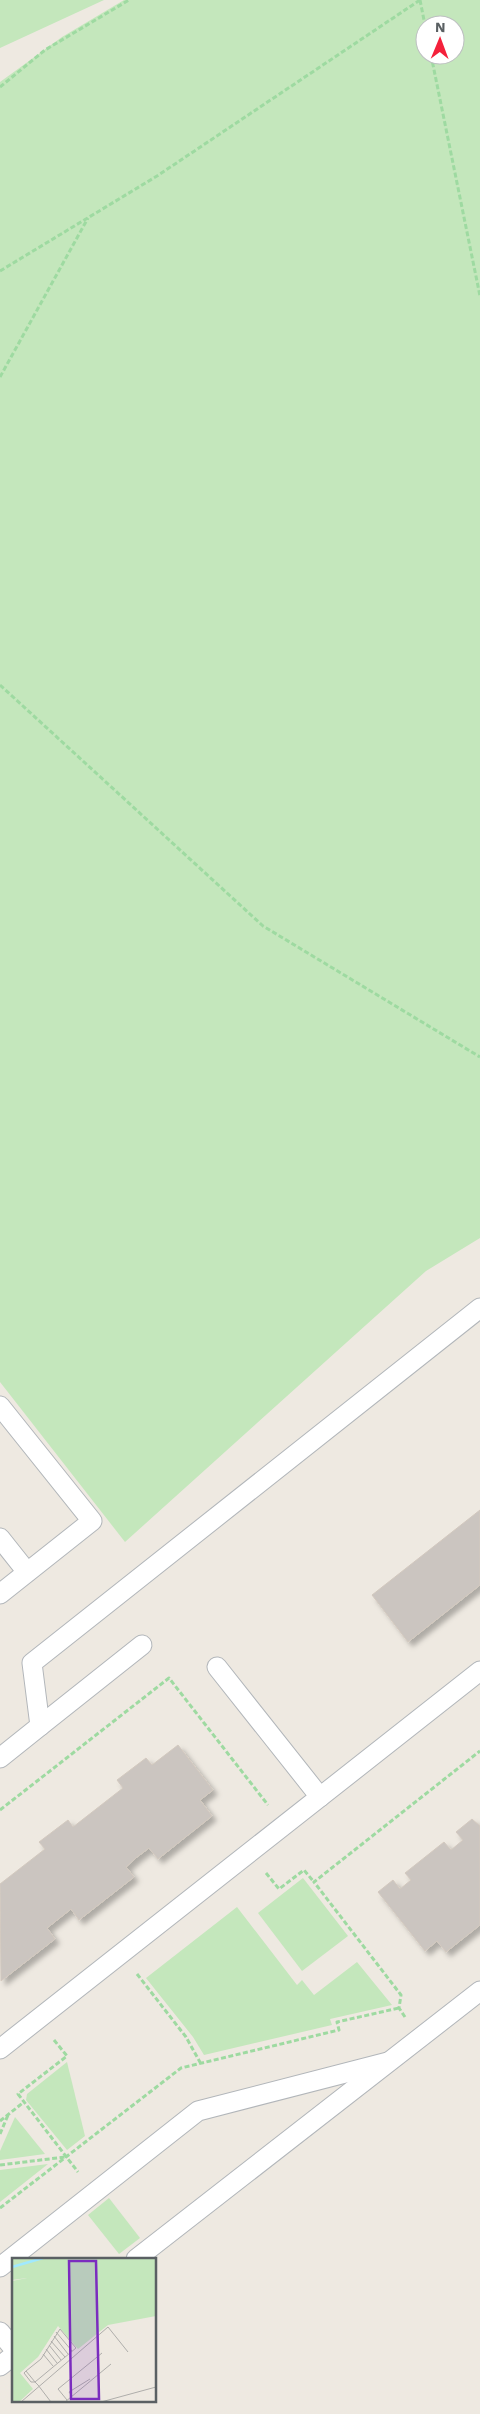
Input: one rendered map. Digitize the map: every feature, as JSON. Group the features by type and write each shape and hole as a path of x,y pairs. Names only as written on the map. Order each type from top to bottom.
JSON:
{"lane":[{"path":"40,1726 32,1662 480,1308"},
{"path":"0,1406 92,1521 0,1594"},
{"path":"0,1538 27,1572"},
{"path":"0,1758 142,1645"},
{"path":"217,1667 320,1797"},
{"path":"0,2049 480,1671"},
{"path":"137,2258 480,1991"},
{"path":"0,2267 198,2111 388,2062"},
{"path":"0,2332 12,2347"},
{"path":"0,2366 12,2357"}],"path":[{"path":"0,87 45,50 129,0"},
{"path":"0,271 157,176 420,0 423,15"},
{"path":"433,65 480,296"},
{"path":"0,377 89,218"},
{"path":"0,685 263,926 480,1057"},
{"path":"0,1810 169,1678 273,1813"},
{"path":"314,1882 480,1751"},
{"path":"264,1870 279,1889 304,1870 401,1995 398,2008"},
{"path":"121,1954 186,2037 202,2064"},
{"path":"0,2165 66,2157 18,2094 67,2056 52,2036"},
{"path":"0,2121 24,2102"},
{"path":"0,2134 8,2115"}],"green space":[{"path":"0,0 104,0 0,48"},
{"path":"124,0 480,0 480,1238 426,1271 125,1542 0,1382 0,82 62,37"},
{"path":"303,1878 348,1936 302,1971 258,1913"},
{"path":"237,1907 297,1985 302,1980 314,1995 357,1962 392,2005 330,2019 332,2025 204,2055 193,2037 146,1978"},
{"path":"67,2062 85,2136 67,2150 26,2100 27,2094"},
{"path":"15,2117 45,2154 0,2160 0,2151"},
{"path":"48,2164 0,2202 0,2170"},
{"path":"109,2198 140,2238 119,2254 88,2215"}],"building":[{"path":"480,1510 480,1585 408,1642 372,1595"},
{"path":"178,1745 213,1790 200,1800 212,1816 158,1859 149,1848 137,1857 126,1867 134,1877 79,1920 71,1909 47,1928 55,1939 1,1981 0,1884 45,1849 39,1842 68,1820 73,1827 123,1788 117,1780 146,1758 152,1765"},
{"path":"472,1819 480,1826 480,1925 446,1952 437,1941 425,1951 378,1892 393,1880 400,1889 411,1880 405,1873 444,1842 451,1850 463,1840 456,1832"}]}
